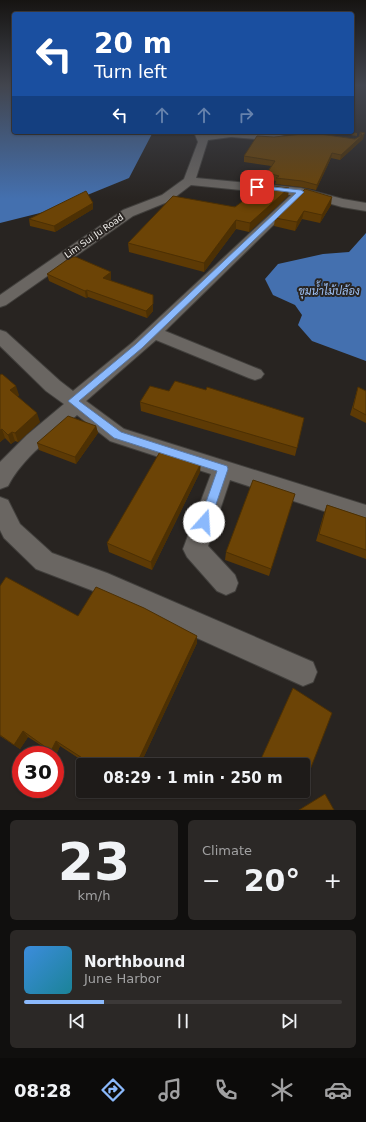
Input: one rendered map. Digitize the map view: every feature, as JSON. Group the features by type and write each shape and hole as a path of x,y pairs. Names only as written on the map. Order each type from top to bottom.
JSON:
{"street":[{"path":"291,137 273,138 231,134 200,135 203,142 189,181 301,192 342,203 366,207"},
{"name":"Lim Sui Ju Road","path":"0,302 128,213 166,198 189,181"},
{"path":"0,480 3,473 18,457 301,192"},
{"path":"153,332 255,374"},
{"path":"0,336 53,386 117,435 366,515"},
{"path":"223,469 195,549 226,583"},
{"path":"0,508 12,531 44,561 98,581 303,672"}],"water":[{"path":"0,124 12,124 12,134 152,134 129,178 48,211 0,223"},
{"name":"ขุมน้ำไม้ปล้อง","path":"366,233 366,361 312,341 298,325 302,315 295,305 273,295 265,279 278,264 323,254 349,252"}],"building":[{"path":"360,132 365,133 341,155 332,153 317,185 302,181 276,178 279,176 267,173 275,161 244,156 257,136 274,137 320,134 355,139 362,135"},
{"path":"264,185 289,188 250,223 236,220 204,263 128,243 173,196 235,207"},
{"path":"305,189 332,197 322,215 304,211 297,222 275,218"},
{"path":"86,191 93,203 54,226 29,219"},
{"path":"71,257 76,257 111,272 103,278 153,295 153,304 146,311 87,290 85,291 47,274"},
{"path":"2,374 16,386 10,390 37,413 15,433 12,432 8,435 2,429 0,430 0,375"},
{"path":"175,381 206,390 207,387 304,418 297,448 140,402 150,386 169,391"},
{"path":"358,387 366,391 366,415 353,408"},
{"path":"68,416 96,426 75,457 37,443"},
{"path":"161,450 201,463 151,562 107,543"},
{"path":"253,480 295,494 271,569 226,552"},
{"path":"327,505 366,518 366,550 319,534"},
{"path":"6,577 78,616 96,587 144,608 197,636 139,758 82,758 56,741 54,746 44,746 23,731 14,745 0,735 0,586"},
{"path":"293,688 332,713 310,770 310,758 261,758"},
{"path":"325,794 334,810 299,810"}],"route":[{"path":"204,522 223,469 117,435 73,401 139,346 301,192 257,187"}]}
